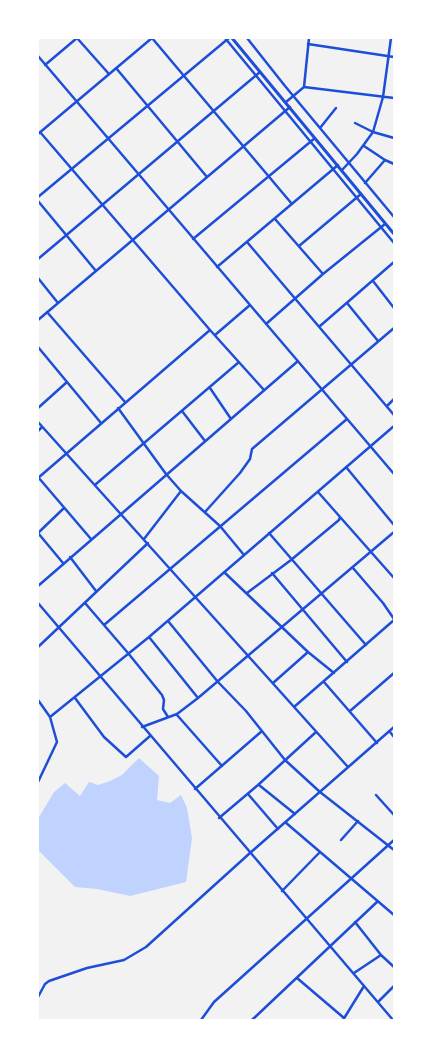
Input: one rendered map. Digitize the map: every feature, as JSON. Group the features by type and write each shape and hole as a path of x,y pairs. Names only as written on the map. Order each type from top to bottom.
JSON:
{"street":[{"path":"45,65 78,38 109,74"},
{"path":"264,390 39,133 152,38 292,204"},
{"path":"96,271 38,199 228,38"},
{"path":"228,38 286,102 394,234"},
{"path":"228,38 256,75 394,243"},
{"path":"247,38 394,217"},
{"path":"286,102 304,87 309,38"},
{"path":"342,170 364,146 373,132 383,96 391,38"},
{"path":"308,44 394,57"},
{"path":"38,56 394,474"},
{"path":"116,68 207,177"},
{"path":"38,259 260,72"},
{"path":"304,87 394,98"},
{"path":"38,320 290,107"},
{"path":"320,128 336,108"},
{"path":"355,123 373,132 394,138"},
{"path":"193,239 316,138"},
{"path":"364,146 394,164"},
{"path":"365,183 385,160"},
{"path":"217,267 338,165"},
{"path":"299,246 361,194"},
{"path":"275,218 323,274"},
{"path":"266,324 323,274 385,224"},
{"path":"391,230 394,227"},
{"path":"247,242 394,415"},
{"path":"319,326 394,262"},
{"path":"38,278 58,303"},
{"path":"373,281 394,308"},
{"path":"347,304 378,341"},
{"path":"215,336 250,305"},
{"path":"47,312 125,402"},
{"path":"205,512 240,473 250,459 252,449 394,328"},
{"path":"91,539 38,478 210,330"},
{"path":"38,347 101,423"},
{"path":"38,586 298,361"},
{"path":"95,485 239,362"},
{"path":"38,408 67,382"},
{"path":"210,388 232,418"},
{"path":"387,406 394,399"},
{"path":"118,408 166,474 181,491 220,526 244,555"},
{"path":"182,411 205,441"},
{"path":"104,625 347,419"},
{"path":"38,422 348,767"},
{"path":"50,717 149,637 394,426"},
{"path":"38,431 42,428"},
{"path":"346,467 394,525"},
{"path":"144,539 181,491"},
{"path":"318,492 394,578"},
{"path":"63,563 38,533 64,508"},
{"path":"246,593 291,560 339,520 340,517"},
{"path":"142,727 177,714 198,698 394,532"},
{"path":"269,533 366,645"},
{"path":"38,647 148,543"},
{"path":"70,558 96,591"},
{"path":"294,706 394,620 383,603 353,568"},
{"path":"224,572 308,652 334,673"},
{"path":"272,573 347,662"},
{"path":"38,603 393,1020"},
{"path":"85,603 162,695 164,700 163,709 169,717"},
{"path":"168,620 285,760 320,792 394,850"},
{"path":"149,637 198,698"},
{"path":"273,683 308,652"},
{"path":"350,711 394,673"},
{"path":"324,682 377,743"},
{"path":"75,698 104,737 126,757 150,736"},
{"path":"38,700 50,717 57,739 57,744 38,782"},
{"path":"177,714 222,766"},
{"path":"38,997 44,984 49,981 87,968 124,960 146,947 394,727"},
{"path":"195,789 262,731"},
{"path":"220,818 316,732"},
{"path":"390,732 394,737"},
{"path":"258,785 295,814"},
{"path":"248,794 278,829"},
{"path":"376,795 394,815"},
{"path":"341,840 358,821"},
{"path":"285,822 394,915"},
{"path":"201,1020 214,1002 305,918 394,840"},
{"path":"282,891 320,852"},
{"path":"252,1020 378,901"},
{"path":"390,912 394,908"},
{"path":"355,922 381,955 394,967"},
{"path":"354,973 381,955"},
{"path":"297,978 344,1019 364,986"},
{"path":"378,1002 394,986"}],"water":[{"path":"139,758 159,776 157,800 170,803 181,795 187,808 192,838 186,882 130,896 97,889 75,887 38,850 38,819 54,792 65,783 80,796 89,782 98,785 110,781 122,775"}]}
